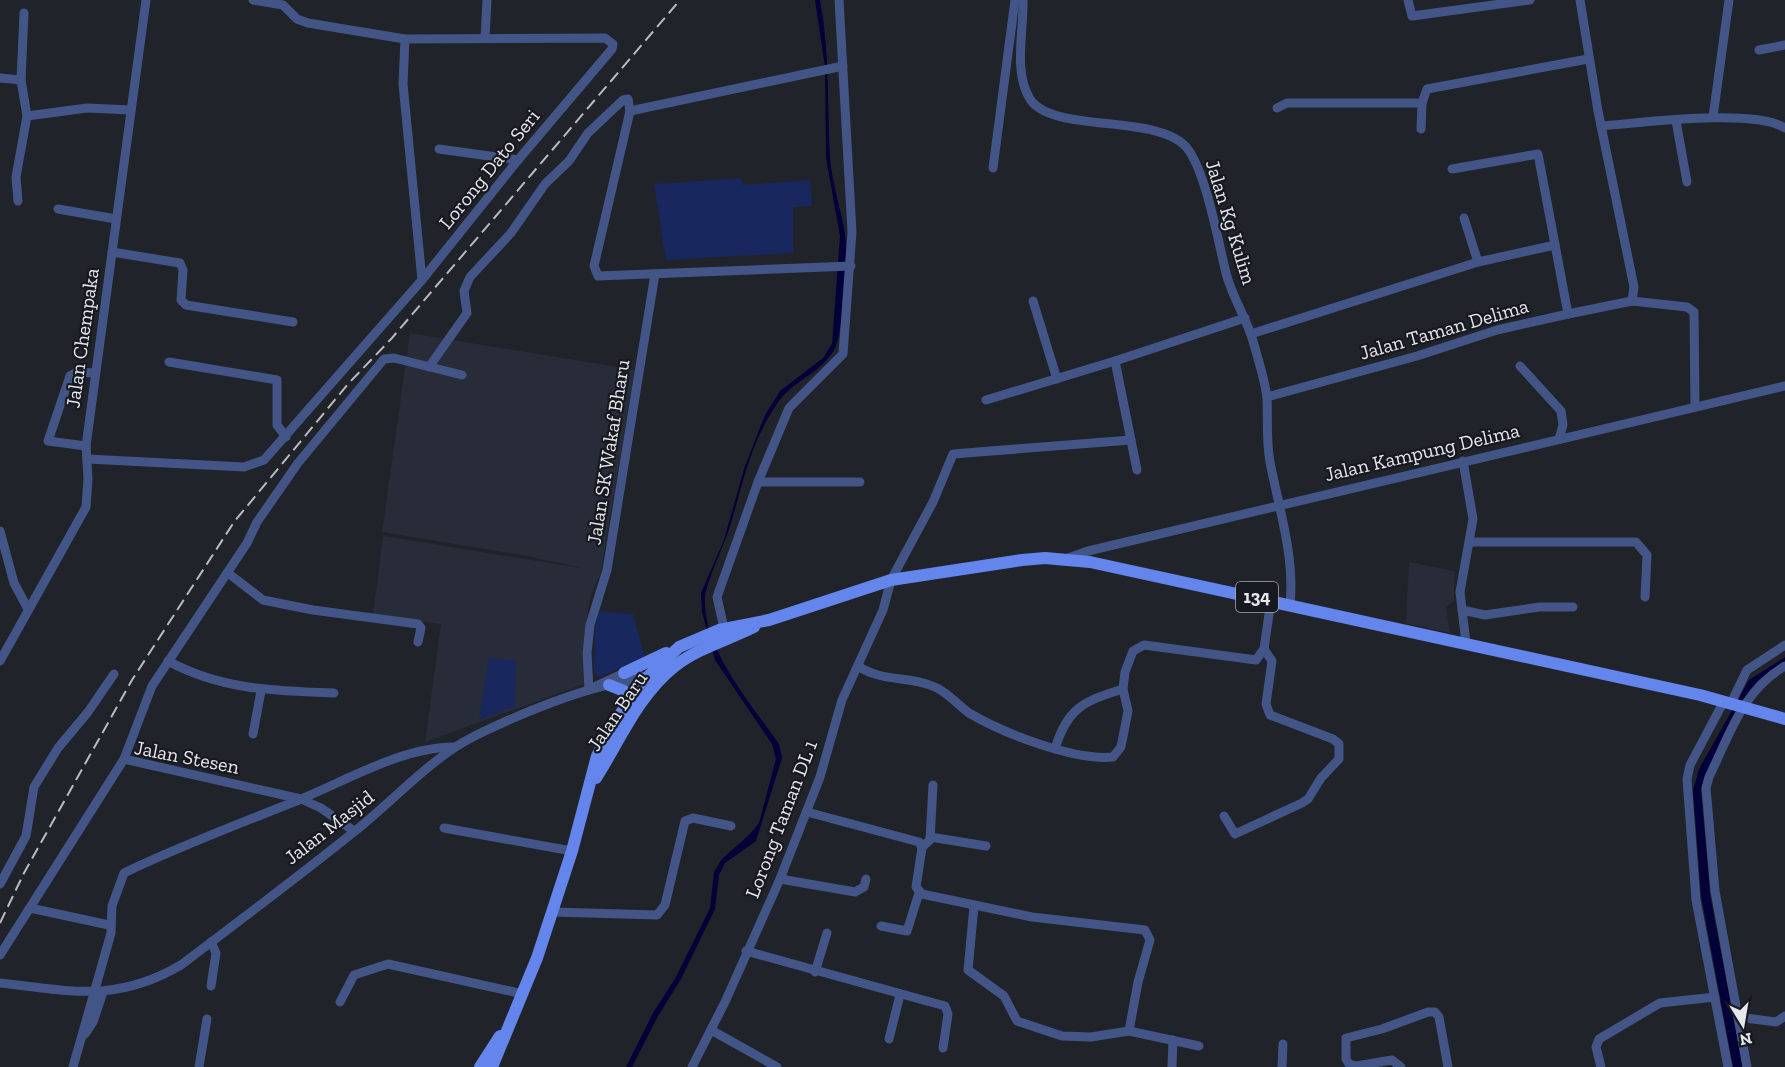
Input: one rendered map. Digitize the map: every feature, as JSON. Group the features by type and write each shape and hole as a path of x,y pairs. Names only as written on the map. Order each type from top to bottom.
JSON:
{"main road":[{"name":"134","path":"769,620 891,580 1022,560 1068,558 1466,643 1744,706 1785,719"},
{"name":"Jalan Baru","path":"516,1012 553,912 597,756 626,705 644,681 680,648 724,628 769,620"},
{"name":"Jalan Baru","path":"590,786 639,707 666,674 686,658 769,620"},
{"path":"624,673 680,648"},
{"path":"639,707 644,681 666,674"},
{"path":"609,685 624,691 626,705"},
{"path":"480,1067 516,1012"},
{"path":"492,1067 516,1012"}],"street":[{"name":"Jalan Chempaka","path":"0,661 81,519 88,494 86,446 144,0"},
{"name":"Lorong Dato Seri","path":"87,459 244,467 264,460 422,280 518,160 612,49 613,44 605,38 405,39 308,23 297,19 284,2 253,0"},
{"path":"485,38 487,0"},
{"path":"724,628 717,597 758,482 789,408 843,354 852,232 839,0"},
{"path":"993,168 1015,0"},
{"name":"Jalan Kg Kulim","path":"1023,0 1021,63 1029,98 1039,109 1059,115 1165,135 1186,147 1199,173 1228,282 1251,334 1267,397 1266,431 1269,460 1280,503 1292,573 1290,605"},
{"path":"1408,0 1412,16 1530,0"},
{"path":"1580,0 1588,59 1634,287 1632,301"},
{"path":"1713,117 1729,0"},
{"path":"18,201 16,177 27,116 21,80 24,14"},
{"path":"405,39 403,84 422,280"},
{"path":"1759,50 1785,45"},
{"path":"1421,129 1422,103 1427,89 1588,59"},
{"path":"630,111 843,66"},
{"path":"0,78 21,80"},
{"path":"1005,82 1025,84"},
{"path":"429,367 467,313 464,291 470,277 511,233 545,184 569,161 588,133 623,100 628,99 630,111 594,266 598,276 644,272 655,274 848,266"},
{"path":"1277,108 1287,103 1422,103"},
{"path":"27,116 87,108 131,110"},
{"path":"1601,126 1713,117 1784,125"},
{"path":"1676,121 1687,182"},
{"path":"439,149 518,160"},
{"path":"1452,169 1538,154 1568,314"},
{"path":"58,209 116,219"},
{"path":"1464,218 1478,262"},
{"path":"1251,334 1478,262 1555,244"},
{"path":"112,252 180,263 183,270 181,300 186,305 293,322"},
{"name":"Jalan SK Wakaf Bharu","path":"589,690 587,652 590,625 607,570 655,274"},
{"path":"1033,301 1057,379"},
{"name":"Jalan Taman Delima","path":"1267,397 1417,356 1497,330 1632,301 1692,309 1695,407"},
{"path":"986,400 1115,362 1245,318"},
{"path":"124,759 153,686 228,573 257,522 298,463 380,362 394,358 462,375"},
{"path":"169,362 274,378 278,383 277,425 286,437"},
{"path":"1115,362 1137,470"},
{"path":"1520,366 1561,411 1563,425 1558,439"},
{"path":"86,446 48,441 70,376 77,372 95,373"},
{"name":"Jalan Kampung Delima","path":"1068,558 1088,550 1280,503 1785,386"},
{"name":"Lorong Taman DL 1","path":"692,1067 780,879 820,777 842,700 883,610 891,580 933,502 953,454 1131,440"},
{"path":"1463,461 1472,506 1470,542 1460,592 1466,643"},
{"path":"758,482 860,482"},
{"path":"0,531 14,584 28,609"},
{"path":"1470,542 1636,542 1647,555 1644,597"},
{"path":"228,573 263,600 313,610 418,624 421,628 418,642"},
{"path":"858,666 883,678 918,682 936,687 966,711 1002,732 1055,749 1106,758 1118,754 1128,711 1123,689 1130,656 1138,646 1249,660 1261,657 1271,600"},
{"path":"1462,610 1485,615 1539,607 1573,607"},
{"path":"1728,1067 1696,900 1687,779 1690,765 1747,669 1785,645"},
{"path":"1224,816 1235,834 1302,803 1308,799 1321,778 1339,759 1339,744 1334,739 1270,716 1266,704 1272,661 1264,649"},
{"path":"168,661 185,670 226,684 261,691 334,693"},
{"path":"1747,1067 1715,891 1706,788 1709,777 1744,706 1756,687 1785,666"},
{"path":"624,673 644,681"},
{"name":"Jalan Masjid","path":"98,993 159,978 211,942 354,831 455,747 492,726 589,690 624,673"},
{"path":"0,884 26,836 34,787 52,756 75,725 88,712 114,674"},
{"name":"Jalan Masjid","path":"589,690 624,681 644,681"},
{"path":"1055,749 1061,727 1070,714 1084,704 1123,689"},
{"path":"253,734 261,691"},
{"path":"73,1067 98,993 111,933 112,906 124,873 159,856 363,772 438,747 455,747"},
{"name":"Jalan Stesen","path":"0,955 124,759 301,799 321,808 354,831"},
{"path":"922,847 927,846 930,837 933,785"},
{"path":"807,812 916,841 922,847"},
{"path":"553,912 657,915 665,905 685,821 693,819 731,826"},
{"path":"444,828 572,851"},
{"path":"930,837 986,846"},
{"path":"881,926 907,931 919,893 916,887 922,847"},
{"path":"780,879 855,892 861,890 866,879"},
{"path":"919,893 1032,917 1145,930 1149,940 1129,1031"},
{"path":"974,906 968,970 1004,996 1017,1021 1062,1036 1076,1038 1129,1031 1199,1046"},
{"path":"30,908 110,925"},
{"path":"815,972 827,933"},
{"path":"211,942 216,953 212,986"},
{"path":"746,951 948,1009 943,1048"},
{"path":"340,1002 354,975 388,964 523,994"},
{"path":"0,983 98,993"},
{"path":"889,1039 900,995"},
{"path":"1598,1066 1596,1047 1598,1041 1659,1004 1715,997"},
{"path":"1401,1067 1392,1060 1356,1066 1350,1064 1346,1059 1346,1038 1434,1012 1439,1017 1448,1067"},
{"path":"1738,1017 1776,1022 1785,1016"},
{"path":"199,1067 207,1019"},
{"path":"711,1030 777,1067"},
{"path":"1172,1067 1173,1040"},
{"path":"1282,1067 1283,1044"}],"shaded area":[{"path":"815,0 820,0 823,20 827,59 830,158 846,244 839,337 827,360 785,394 766,422 748,463 729,528 705,597 706,616 720,656 743,694 779,744 782,758 756,841 725,863 719,875 715,909 681,979 658,1016 632,1067 626,1067 653,1013 676,977 710,908 714,872 722,859 759,823 776,759 772,744 715,660 702,612 701,593 724,540 744,469 765,415 780,391 823,358 832,344 840,236 826,158 825,67"},
{"path":"741,178 743,185 810,180 812,206 793,207 793,253 666,260 654,184"},
{"path":"410,333 635,370 601,572 590,597 582,652 584,684 425,742 441,624 373,615 383,536 586,569 522,555 382,532"},
{"path":"1409,562 1454,571 1454,601 1446,607 1450,633 1406,623"},
{"path":"599,611 633,614 645,658 599,677 594,673 595,629"},
{"path":"1785,657 1785,663 1756,682 1706,774 1701,790 1710,895 1743,1067 1733,1067 1701,895 1693,790 1699,769 1749,680"},
{"path":"489,658 516,661 515,706 479,720"}],"railway":[{"path":"0,923 24,873 132,680 234,522 348,384 392,338 680,0"}]}
